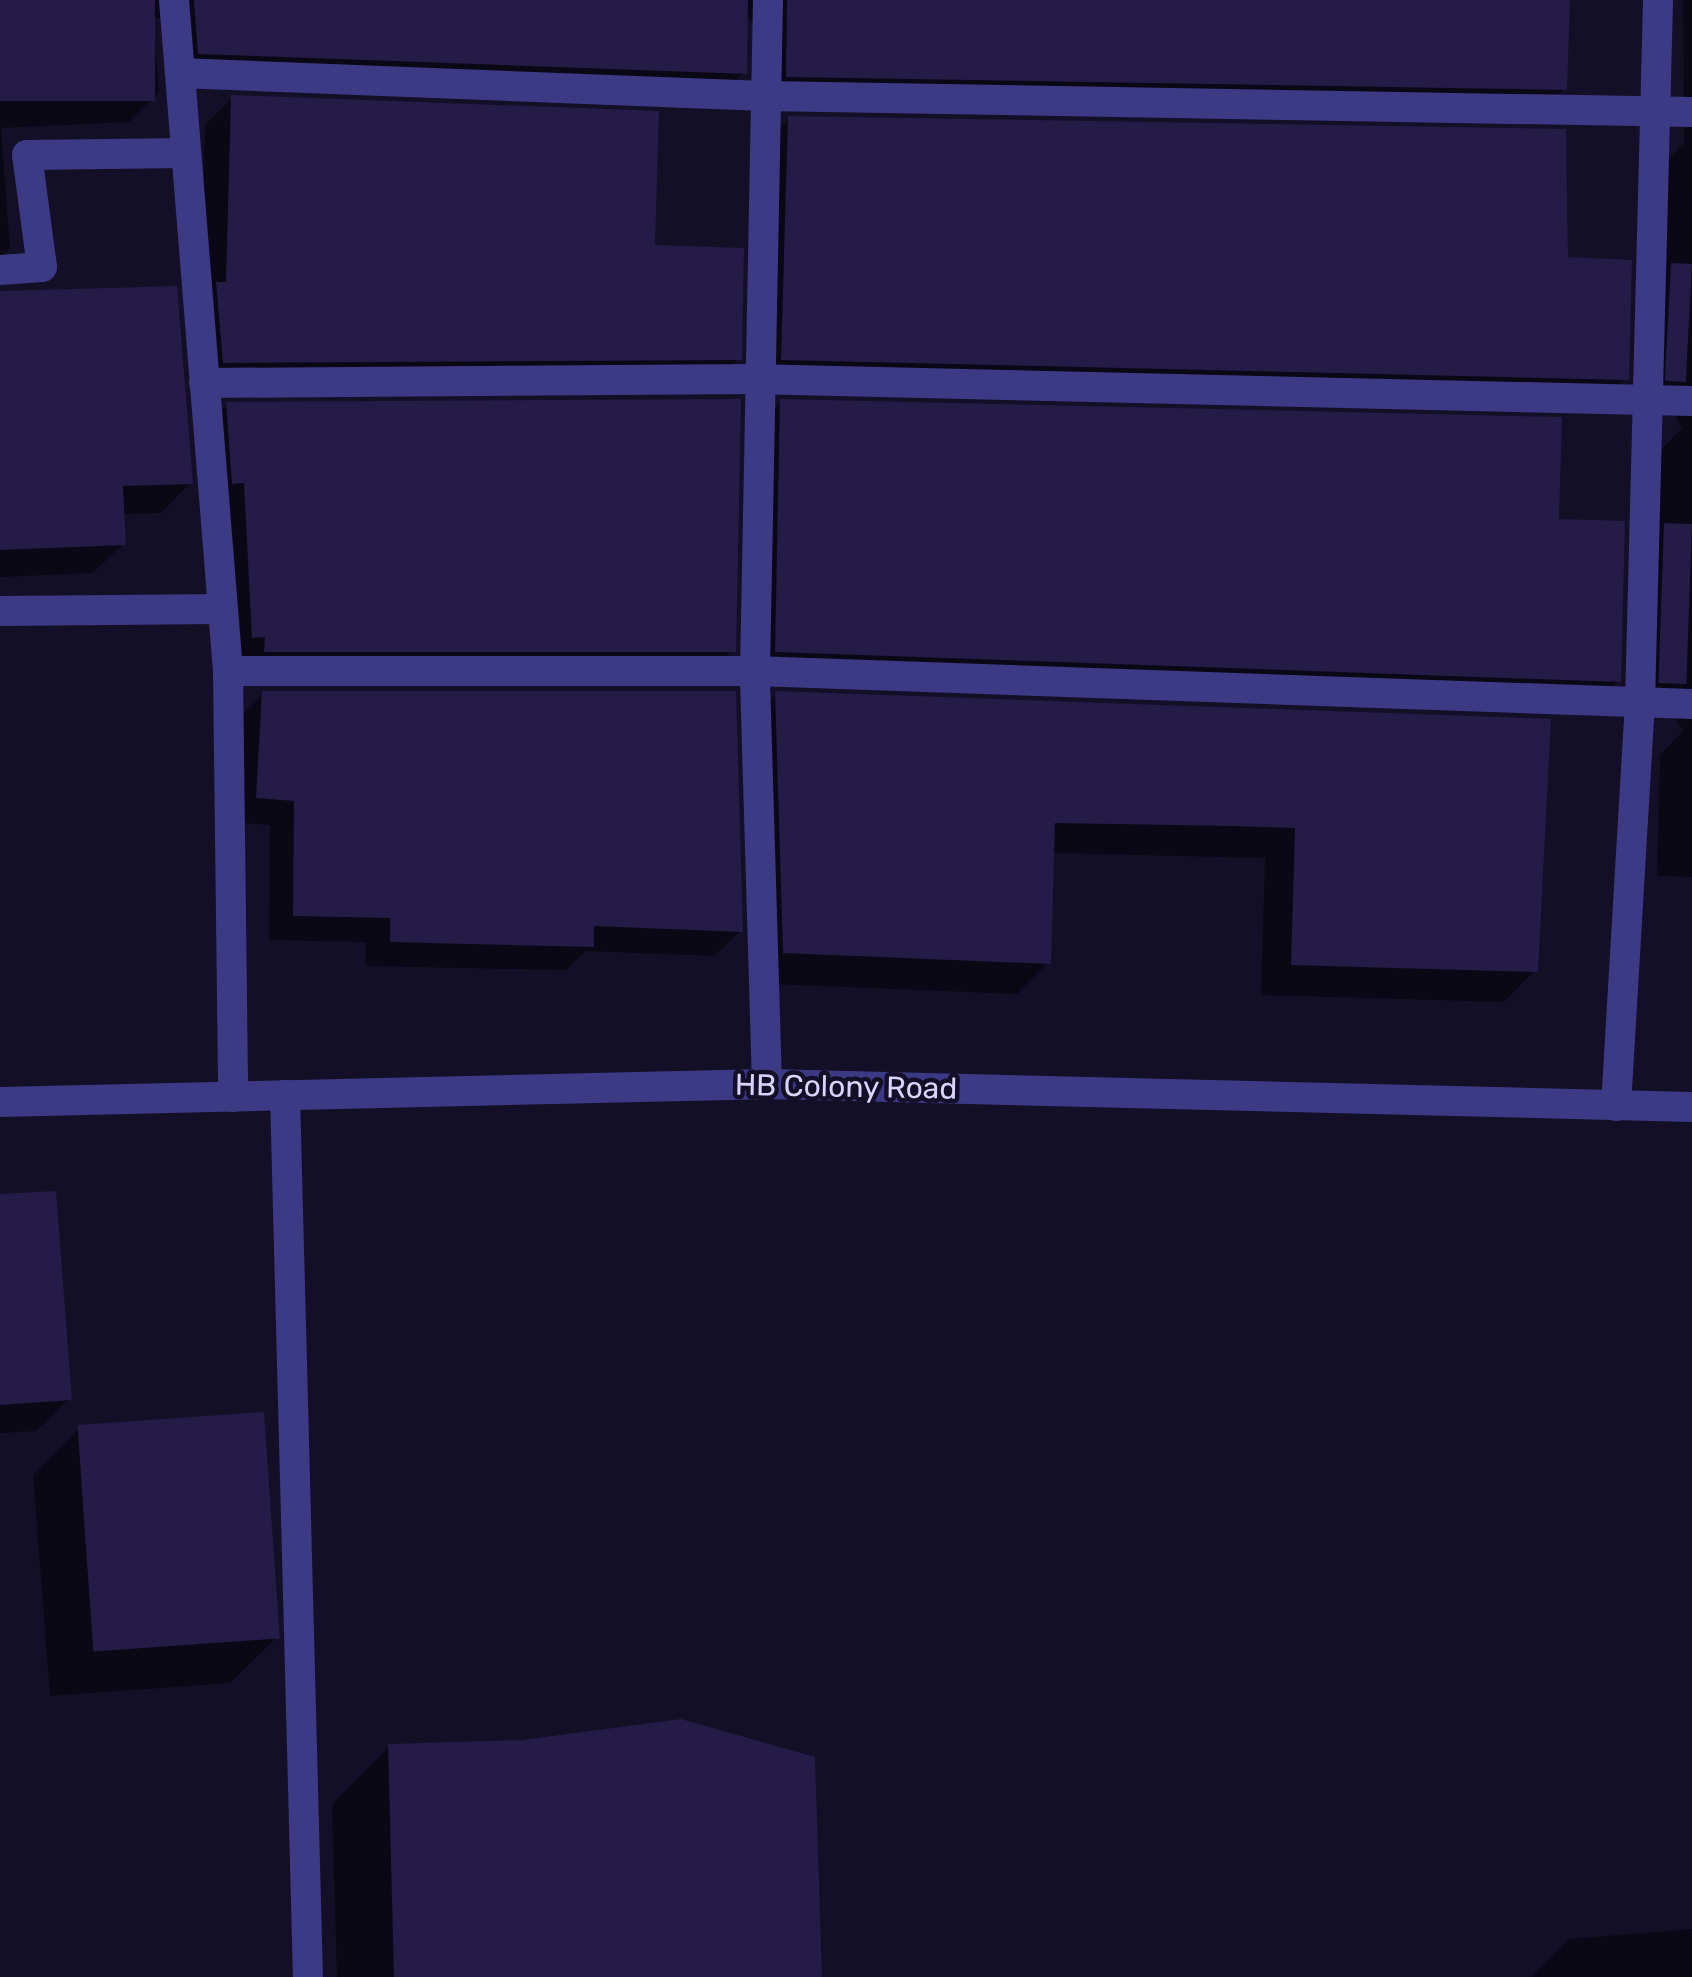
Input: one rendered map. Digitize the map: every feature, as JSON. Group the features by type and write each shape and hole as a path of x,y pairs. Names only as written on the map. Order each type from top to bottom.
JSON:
{"street":[{"path":"174,0 229,671 233,1097"},
{"path":"767,1084 754,671 755,379 768,0"},
{"path":"1616,1106 1640,703 1658,0"},
{"path":"180,73 765,96 1692,112"},
{"path":"0,270 42,267 27,154 186,153"},
{"path":"204,383 755,379 1692,401"},
{"path":"0,611 222,609"},
{"path":"229,671 754,671 1692,704"},
{"name":"HB Colony Road","path":"0,1102 767,1084 1692,1107"},
{"path":"285,1095 308,1977"}],"building":[{"path":"0,0 155,0 155,101 0,101"},
{"path":"194,0 748,0 747,74 198,54"},
{"path":"787,0 1570,0 1567,90 786,77"},
{"path":"231,95 659,111 655,245 744,248 742,360 223,363 216,282 226,282"},
{"path":"788,116 1566,129 1568,257 1632,260 1629,380 781,360"},
{"path":"1671,263 1692,264 1686,382 1665,381"},
{"path":"177,286 193,484 123,486 126,545 0,550 0,291"},
{"path":"741,399 736,652 264,652 265,637 252,638 244,483 232,484 226,402"},
{"path":"780,399 1562,417 1559,519 1625,521 1621,682 775,652"},
{"path":"1664,523 1692,524 1686,684 1658,683"},
{"path":"262,691 736,691 743,932 594,926 594,947 390,942 390,918 293,916 294,801 256,798"},
{"path":"775,691 1551,719 1538,972 1291,965 1295,828 1233,826 1055,823 1051,964 783,953"},
{"path":"56,1191 72,1400 0,1405 0,1194"},
{"path":"264,1412 280,1638 93,1651 77,1425"},
{"path":"681,1719 815,1757 822,1977 394,1977 388,1744 522,1740"}]}
